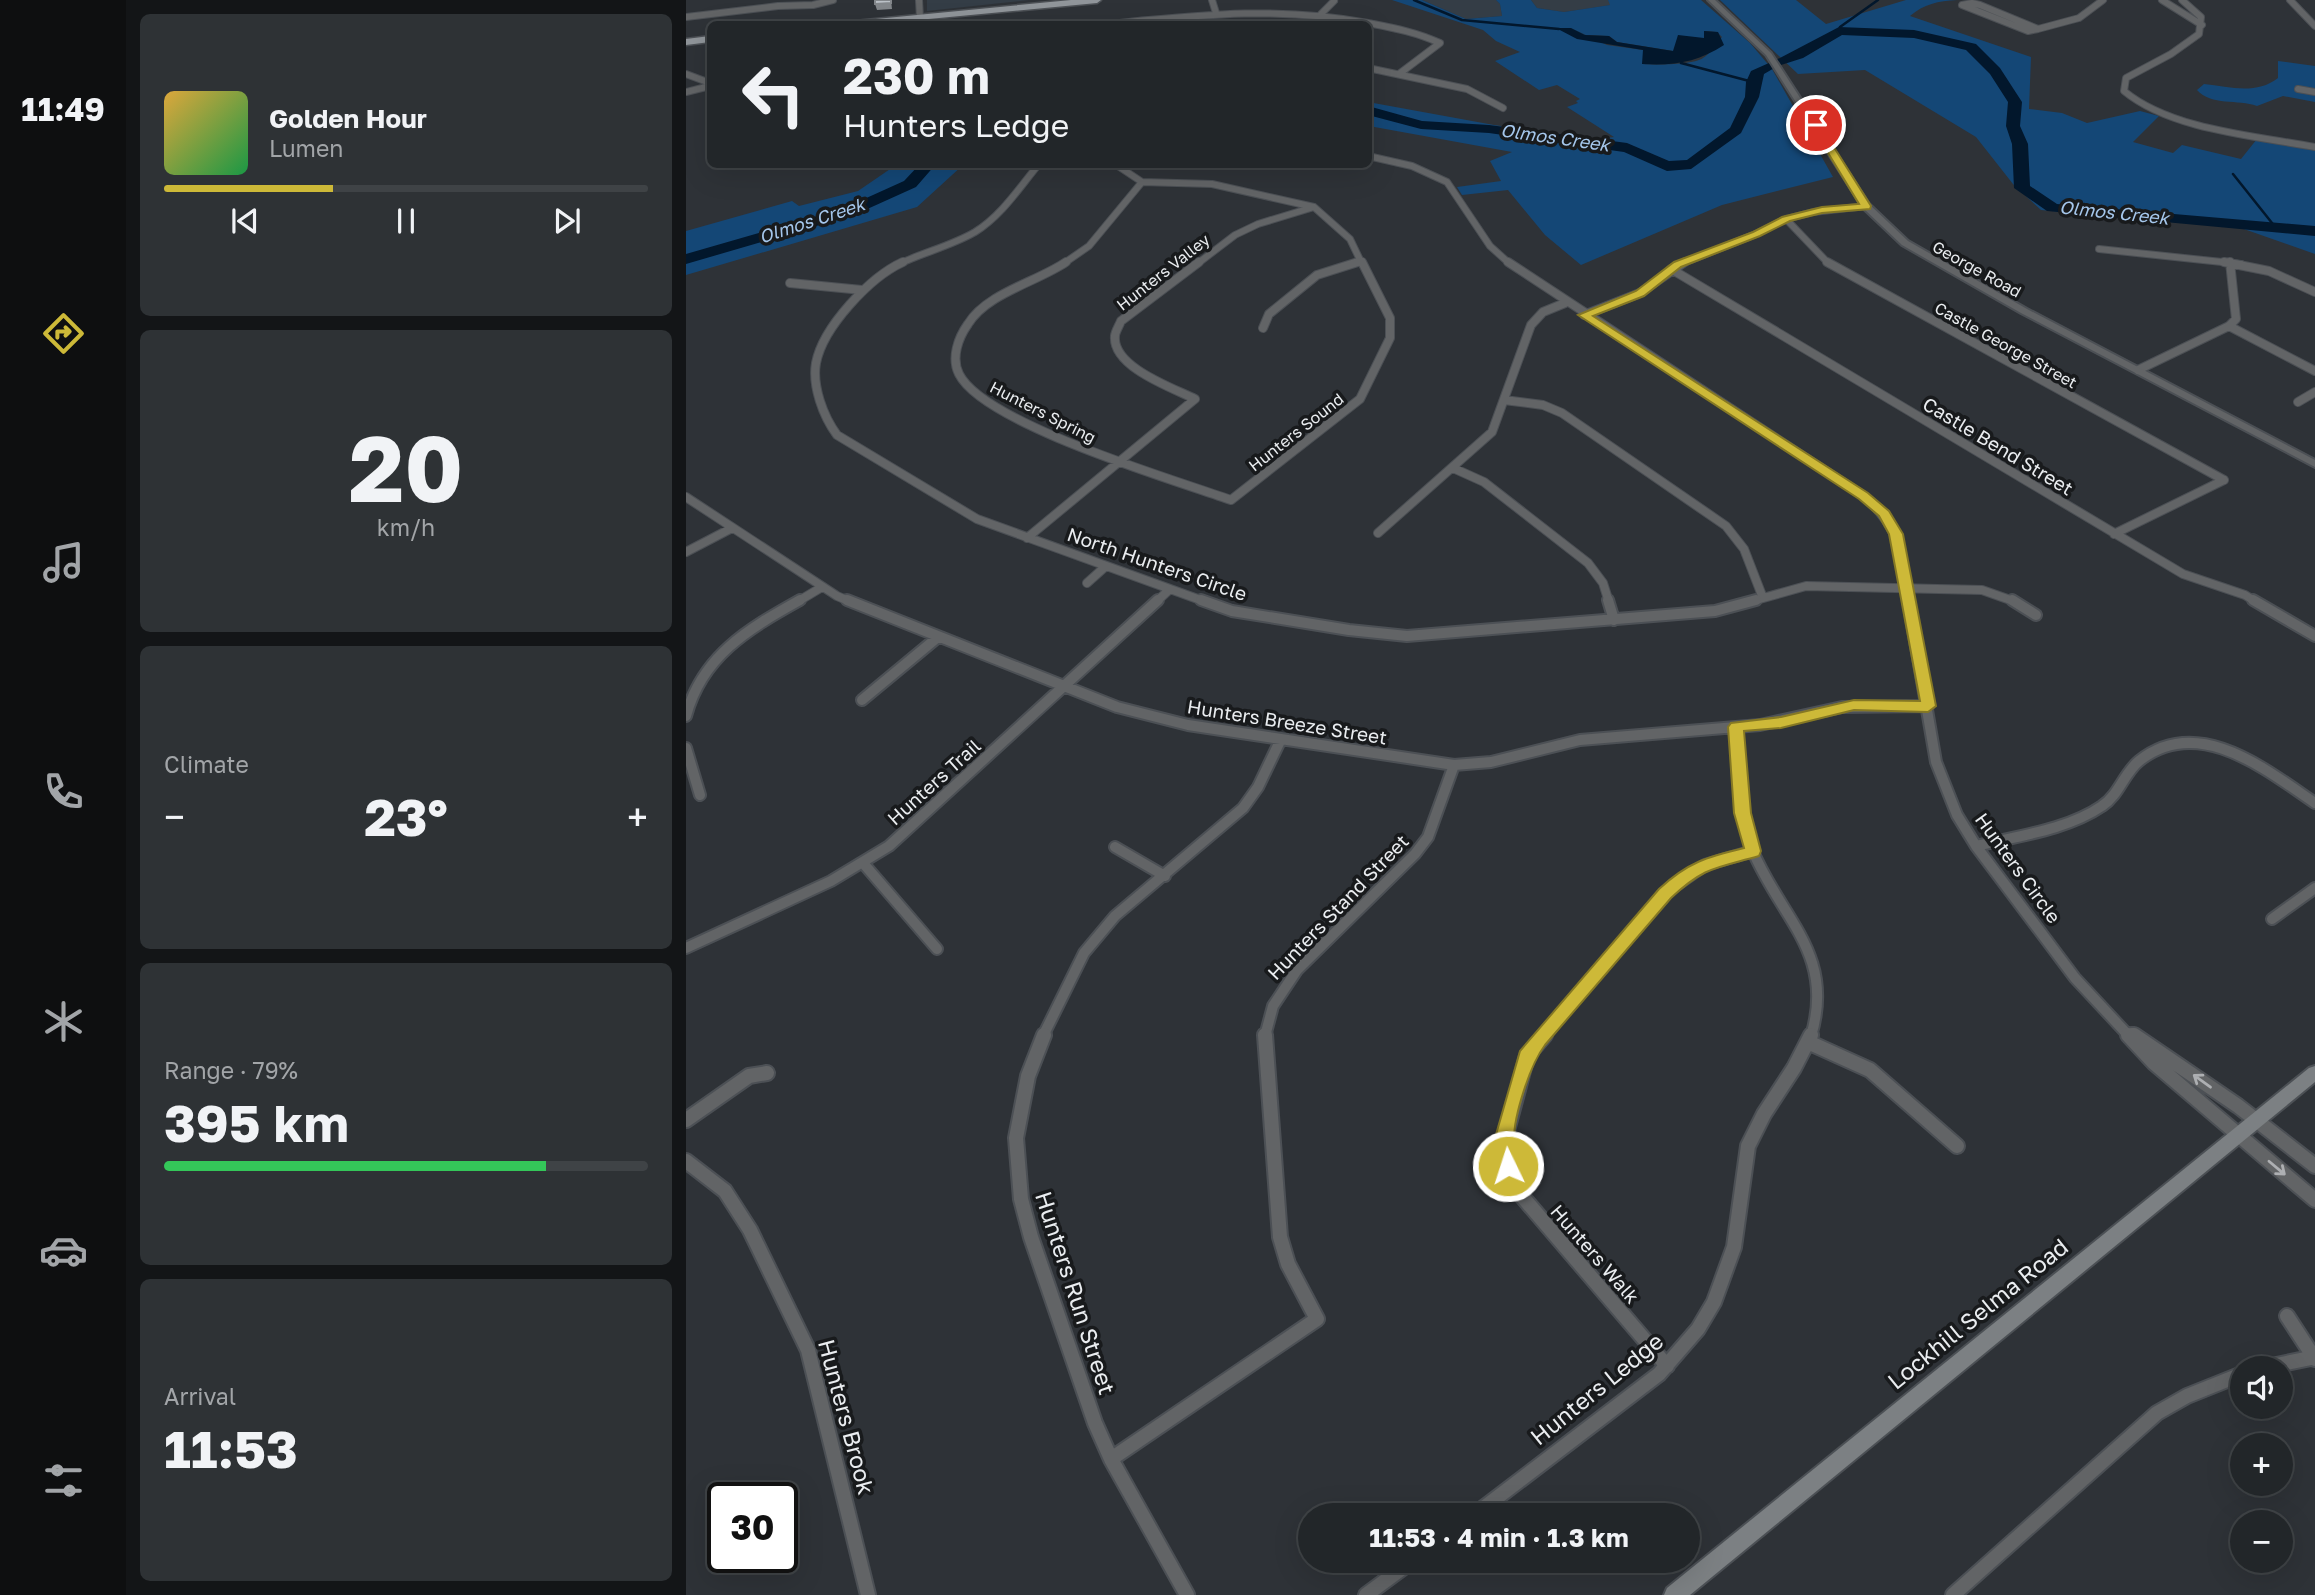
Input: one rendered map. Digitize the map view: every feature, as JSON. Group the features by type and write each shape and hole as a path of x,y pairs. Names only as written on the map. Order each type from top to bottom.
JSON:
{"main road":[{"path":"888,21 1097,0"},
{"path":"686,42 707,39"},
{"name":"Lockhill Selma Road","path":"1674,1595 2315,1073"}],"street":[{"path":"686,18 778,6 813,5 833,0"},
{"path":"919,0 920,18"},
{"path":"1211,0 1216,13"},
{"name":"George Road","path":"1711,0 1778,66 1866,206 1888,230 1918,253 2315,464"},
{"path":"2039,29 1972,2 1962,5 2028,32 2039,29 2079,18 2103,0"},
{"path":"2162,0 2202,25"},
{"path":"2182,0 2197,10 2202,25 2196,38 2126,78 2124,91 2129,97 2158,112 2247,135 2315,147"},
{"path":"2290,0 2315,26"},
{"path":"1321,15 1334,1"},
{"path":"1257,21 1262,11"},
{"path":"1163,21 1216,13 1262,11 1321,15 1355,21"},
{"path":"1372,24 1416,32 1440,43 1398,74"},
{"path":"1372,69 1467,89 1503,108"},
{"path":"686,74 707,83"},
{"path":"686,92 707,85"},
{"path":"2298,89 2315,93"},
{"name":"Hunters Circle","path":"1372,157 1412,166 1442,178 1453,189 1477,229 1497,254 1565,303 1871,502 1884,514 1896,534 1936,762 1945,789 1976,846 2075,978 2154,1063 2315,1200"},
{"name":"North Hunters Circle","path":"1035,168 983,227 960,240 895,265 862,290 822,345 814,369 815,386 827,422 833,431 851,447 961,511 1027,538 1248,615 1381,634 1406,636 1716,611 1806,586 1982,590 2015,601 2036,615"},
{"path":"1121,168 1142,182"},
{"name":"Hunters Sound","path":"1142,182 1212,184 1314,207 1344,232 1390,318 1392,328 1364,393 1346,413 1231,500"},
{"name":"Hunters Spring","path":"1142,182 1089,246 1060,266 1008,292 977,313 963,329 954,354 961,379 986,401 1066,443 1117,463 1231,500"},
{"path":"1584,315 1640,293 1671,269 1786,219 1822,210 1866,206"},
{"name":"Hunters Valley","path":"1117,463 1195,399 1131,366 1117,354 1114,335 1121,321 1234,235 1258,224 1314,207"},
{"name":"Castle George Street","path":"1786,219 1798,227 1819,257 1831,265 2224,481 2114,534"},
{"path":"2099,249 2230,262 2269,271 2315,292"},
{"path":"1263,328 1269,314 1317,275 1361,261"},
{"path":"2138,370 2229,326 2236,319 2230,262"},
{"name":"Castle Bend Street","path":"1671,269 2183,575 2245,596 2315,636"},
{"path":"790,283 862,290"},
{"path":"1378,533 1492,432 1531,325 1543,312 1565,303"},
{"path":"2229,326 2315,371"},
{"path":"2298,402 2315,392"},
{"path":"1504,400 1543,405 1569,417 1726,526 1744,549 1763,598"},
{"path":"1027,538 1117,463"},
{"path":"1453,468 1484,482 1588,563 1603,583 1614,620"},
{"name":"Hunters Breeze Street","path":"686,497 822,587 859,606 1065,687 1152,717 1281,739 1454,765 1491,762 1580,740 1781,722 1854,705 1928,706"},
{"path":"686,552 732,528"},
{"path":"1087,583 1106,566"},
{"path":"686,716 693,691 727,650 756,627 822,587"},
{"name":"Hunters Trail","path":"686,948 831,881 863,863 915,824 1170,589"},
{"path":"862,700 938,637"},
{"name":"Hunters Ledge","path":"1490,1503 1604,1418 1667,1366 1698,1329 1726,1275 1734,1247 1752,1132 1808,1042 1818,1003 1812,956 1753,851 1742,813 1736,727"},
{"name":"Hunters Run Street","path":"1187,1595 1111,1459 1095,1423 1031,1237 1021,1199 1016,1138 1028,1076 1084,953 1115,916 1165,877 1243,808 1258,788 1281,739"},
{"path":"1976,846 2059,824 2104,806 2140,760 2156,750 2183,742 2207,743 2241,755 2315,803"},
{"path":"686,748 700,795"},
{"name":"Hunters Stand Street","path":"1111,1459 1317,1319 1288,1264 1280,1237 1264,1041 1268,1017 1278,995 1297,970 1415,854 1428,837 1454,765"},
{"path":"1115,847 1165,877"},
{"name":"Hunters Walk","path":"1667,1366 1521,1195 1508,1166 1505,1138 1527,1056 1610,956 1685,874 1705,863 1753,851"},
{"path":"863,863 937,949"},
{"path":"2272,919 2315,888"},
{"name":"Hunters Circle","path":"2121,1026 2161,1051 2315,1166"},
{"path":"1808,1042 1870,1070 1956,1146"},
{"path":"686,1120 749,1076 767,1073"},
{"name":"Hunters Brook","path":"686,1161 725,1191 750,1230 808,1350 869,1595"},
{"path":"2287,1316 2315,1358 2293,1362"},
{"path":"1953,1595 2157,1413 2187,1396 2230,1379"},
{"path":"1366,1595 1396,1573"}],"shaded area":[{"path":"927,0 1029,0 927,11"},
{"path":"1392,0 1422,0 1466,19 1502,16 1500,4 1496,0 1531,0 1537,8 1564,12 1610,5 1608,0 1701,0 1750,43 1772,69 1833,177 1722,205 1581,265 1545,235 1508,190 1462,195 1457,187 1501,181 1490,161 1512,152 1372,127 1372,103 1594,140 1614,137 1567,107 1578,103 1576,101 1580,99 1557,85 1539,90 1495,61 1520,52 1496,41 1483,30","holes":["1705,31 1717,32 1722,37 1708,54 1698,60 1643,64 1643,50 1607,45 1586,35 1609,36 1617,42 1673,51 1691,38 1705,38"]},
{"path":"1422,0 1496,0 1500,4 1502,16 1466,19"},
{"path":"1531,0 1608,0 1611,5 1564,12 1537,8"},
{"path":"1720,0 1796,0 1826,24 1906,0 1957,0 1932,4 1910,16 2031,57 2029,109 2062,113 2087,123 2140,111 2159,116 2133,142 2173,153 2182,145 2241,159 2257,139 2315,150 2315,254 2241,228 2041,210 2013,184 1976,137 1865,70 1798,74"},
{"path":"1556,28 1571,28 1585,35 1609,36 1617,42 1673,51 1678,35 1704,38 1704,31 1718,32 1724,45 1685,62 1642,64 1643,50 1577,39"},
{"path":"2278,61 2315,66 2315,102 2283,96 2257,106 2217,100 2197,90 2204,84 2261,87 2278,78"},
{"path":"892,168 960,168 917,207 686,275 686,231 792,201 799,206 858,191"}],"building":[{"path":"875,0 891,0 891,3 875,4"}],"waterway":[{"path":"1414,0 1462,20 1559,29"},
{"path":"1839,31 1840,27 1878,0"},
{"name":"Olmos Creek","path":"1781,61 1798,55 1839,31 1914,34 1971,47 1995,71 2015,102 2013,126 2020,144 2022,188 2053,208 2315,231"},
{"path":"1681,63 1753,82"},
{"name":"Olmos Creek","path":"1372,111 1421,125 1489,129 1627,148 1667,166 1691,164 1736,130 1752,97 1753,82 1758,71 1769,67"},
{"name":"Olmos Creek","path":"686,259 848,212 910,184 925,168"},
{"path":"2233,174 2276,228"}],"route":[{"path":"1508,1166 1505,1138 1518,1080 1527,1056 1538,1040 1665,893 1685,874 1705,863 1753,851 1742,813 1736,727 1781,722 1854,705 1928,706 1896,534 1884,514 1864,496 1584,315 1646,290 1663,274 1678,265 1786,219 1822,210 1866,206 1816,125"}]}
